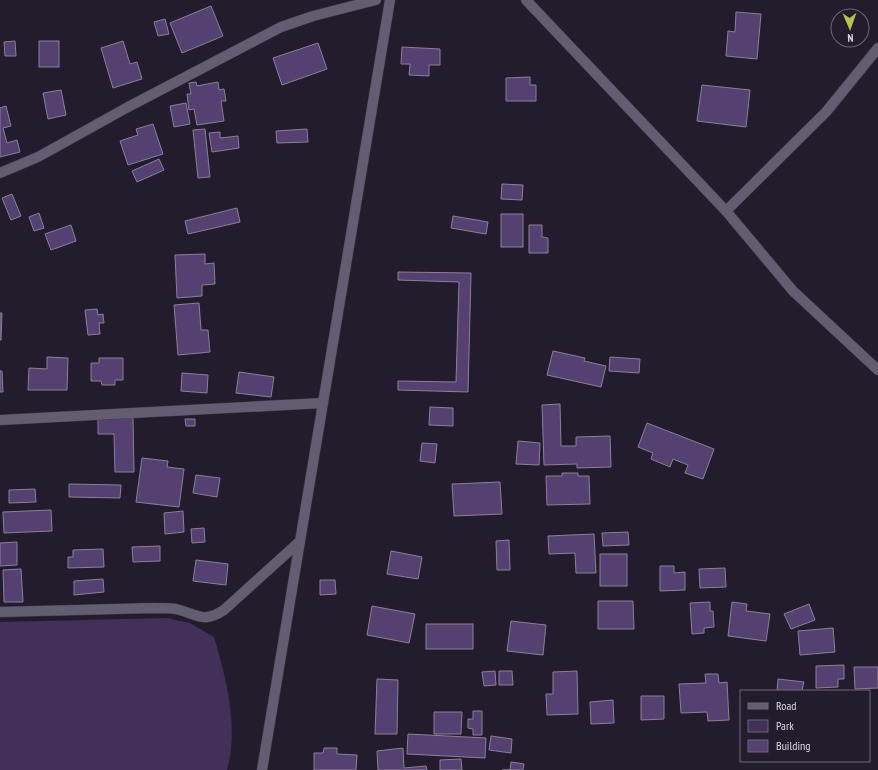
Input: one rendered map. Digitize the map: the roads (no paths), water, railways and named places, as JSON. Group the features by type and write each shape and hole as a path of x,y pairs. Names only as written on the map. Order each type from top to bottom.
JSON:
{"street":[{"path":"0,173 38,157 128,107 281,27 313,16 376,0"},
{"path":"262,770 298,544 390,0"},
{"path":"526,0 726,211 793,291 878,370"},
{"path":"726,211 826,112 878,48"},
{"path":"0,420 323,403"},
{"path":"0,612 153,608 174,609 206,618 214,617 224,610 298,544"}]}
